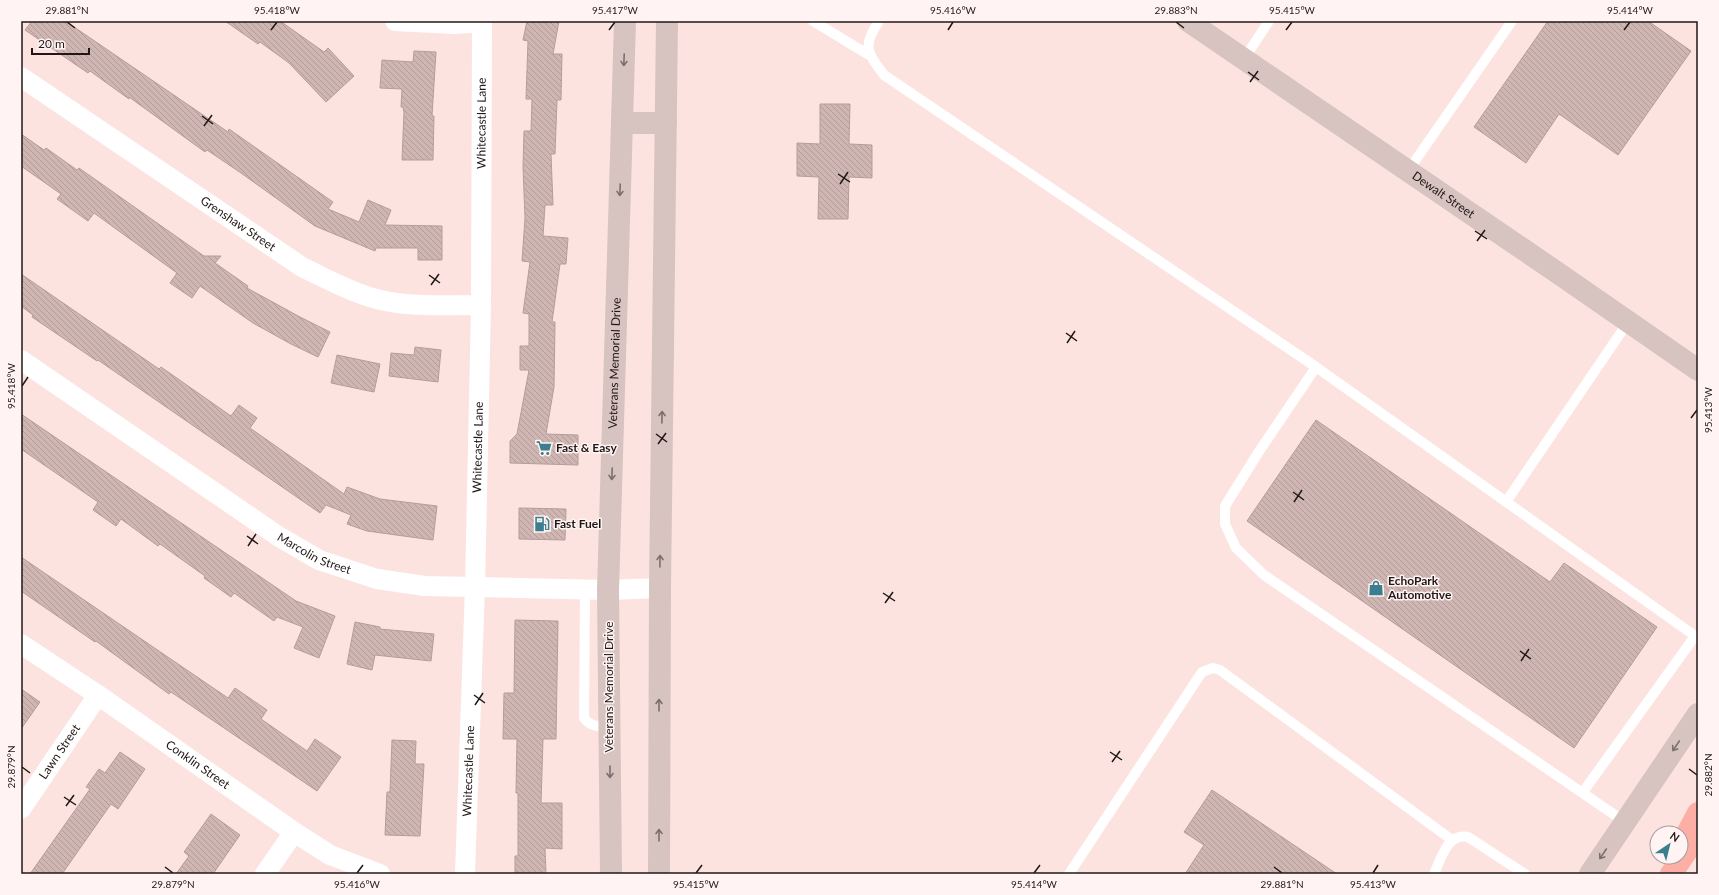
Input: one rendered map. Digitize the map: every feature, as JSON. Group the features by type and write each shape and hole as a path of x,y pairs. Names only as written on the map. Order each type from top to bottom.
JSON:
{"highway":[{"path":"1689,830 1698,813"},
{"path":"1671,874 1698,835"},
{"path":"1666,874 1671,865"}],"main road":[{"name":"Veterans Memorial Drive","path":"611,874 608,590 625,21"},
{"path":"659,874 660,588 667,21"},
{"name":"Dewalt Street","path":"1188,21 1698,370"},
{"path":"622,123 666,122"},
{"path":"1590,874 1698,714"}],"street":[{"path":"395,21 455,24 482,21"},
{"name":"Whitecastle Lane","path":"465,874 475,587 480,305 482,21"},
{"name":"Grenshaw Street","path":"21,77 302,267 342,287 385,301 433,306 480,305"},
{"name":"Marcolin Street","path":"21,360 278,536 320,560 377,579 425,586 608,590 660,588"},
{"name":"Conklin Street","path":"21,644 294,832 330,854 380,874"},
{"name":"Lawn Street","path":"21,809 98,696"},
{"path":"265,874 294,832"}],"lane":[{"path":"813,21 869,55 884,75 1316,367 1696,637 1583,792"},
{"path":"869,55 870,34 879,21"},
{"path":"1244,59 1268,21"},
{"path":"1408,171 1512,21"},
{"path":"1506,502 1628,322"},
{"path":"1316,367 1258,453 1225,506 1225,524 1236,548 1264,575 1625,822"},
{"path":"585,589 584,718 588,723 595,726 610,727"},
{"path":"1069,874 1202,672 1213,668 1220,670 1452,840"},
{"path":"1434,874 1452,840 1460,836 1468,837 1525,874"}],"building":[{"path":"32,21 66,21 228,132 229,129 333,202 328,209 359,222 368,200 391,210 385,225 442,226 442,260 418,260 418,248 376,248 375,251 315,226 207,150 205,152 129,97 129,99 90,71 88,73 25,30"},
{"path":"225,21 280,21 324,52 328,48 354,76 326,102 289,63 260,42 258,44"},
{"path":"527,21 559,21 553,54 562,54 561,100 557,100 555,154 551,154 553,205 545,205 543,236 568,238 566,264 560,264 552,322 555,322 554,387 546,434 578,435 578,465 510,463 510,441 517,434 529,370 520,370 520,346 529,346 529,314 523,313 530,262 522,261 525,218 523,167 524,131 531,131 532,99 526,99 528,41 523,40"},
{"path":"1548,21 1648,21 1691,51 1618,155 1559,114 1526,163 1474,127"},
{"path":"414,51 436,52 432,116 434,116 433,160 402,160 404,112 403,107 401,107 402,89 380,88 382,60 413,62"},
{"path":"820,104 850,104 849,144 872,145 872,178 849,177 848,219 818,219 819,177 797,176 797,143 820,144"},
{"path":"21,134 44,150 46,148 77,170 79,168 204,256 221,256 215,263 248,286 247,288 330,332 318,357 253,323 200,286 192,298 170,283 177,273 94,213 88,221 57,199 61,194 21,166"},
{"path":"21,274 159,369 161,367 231,416 239,405 257,418 250,428 344,494 347,487 380,499 437,506 433,540 367,531 347,524 351,515 326,505 320,513 98,360 97,361 32,317 33,315 21,306"},
{"path":"415,347 441,350 438,382 389,376 391,353 414,355"},
{"path":"337,355 380,364 374,392 331,383"},
{"path":"21,414 296,601 335,616 319,658 294,648 303,627 277,617 274,621 234,593 231,597 204,578 205,576 160,544 158,546 121,519 116,526 93,510 98,502 21,449"},
{"path":"1316,420 1550,582 1564,563 1657,627 1574,748 1247,521"},
{"name":"Fast Fuel","path":"519,508 566,509 565,540 519,539"},
{"path":"21,557 228,698 235,688 267,710 261,719 307,751 315,739 341,757 317,791 171,692 169,694 96,641 95,642 21,591"},
{"path":"515,620 558,621 556,739 543,739 541,803 562,803 562,849 545,848 546,874 515,874 515,856 518,856 518,793 516,793 517,739 503,739 504,693 514,693"},
{"path":"355,622 380,627 380,629 434,634 431,661 375,655 372,670 347,664"},
{"path":"21,689 40,702 21,729"},
{"path":"392,740 416,741 415,764 424,764 420,836 385,835 387,792 390,792"},
{"path":"120,752 145,769 118,809 111,804 62,874 30,874 90,789 86,787 99,769 105,773"},
{"path":"1212,790 1337,874 1185,874 1204,845 1184,832"},
{"path":"211,814 240,835 213,874 176,874 189,856 184,852"}],"place":[{"name":"Fast & Easy","path":"544,448"},
{"name":"Fast Fuel","path":"542,524"},
{"name":"EchoPark Automotive","path":"1376,588"}]}
